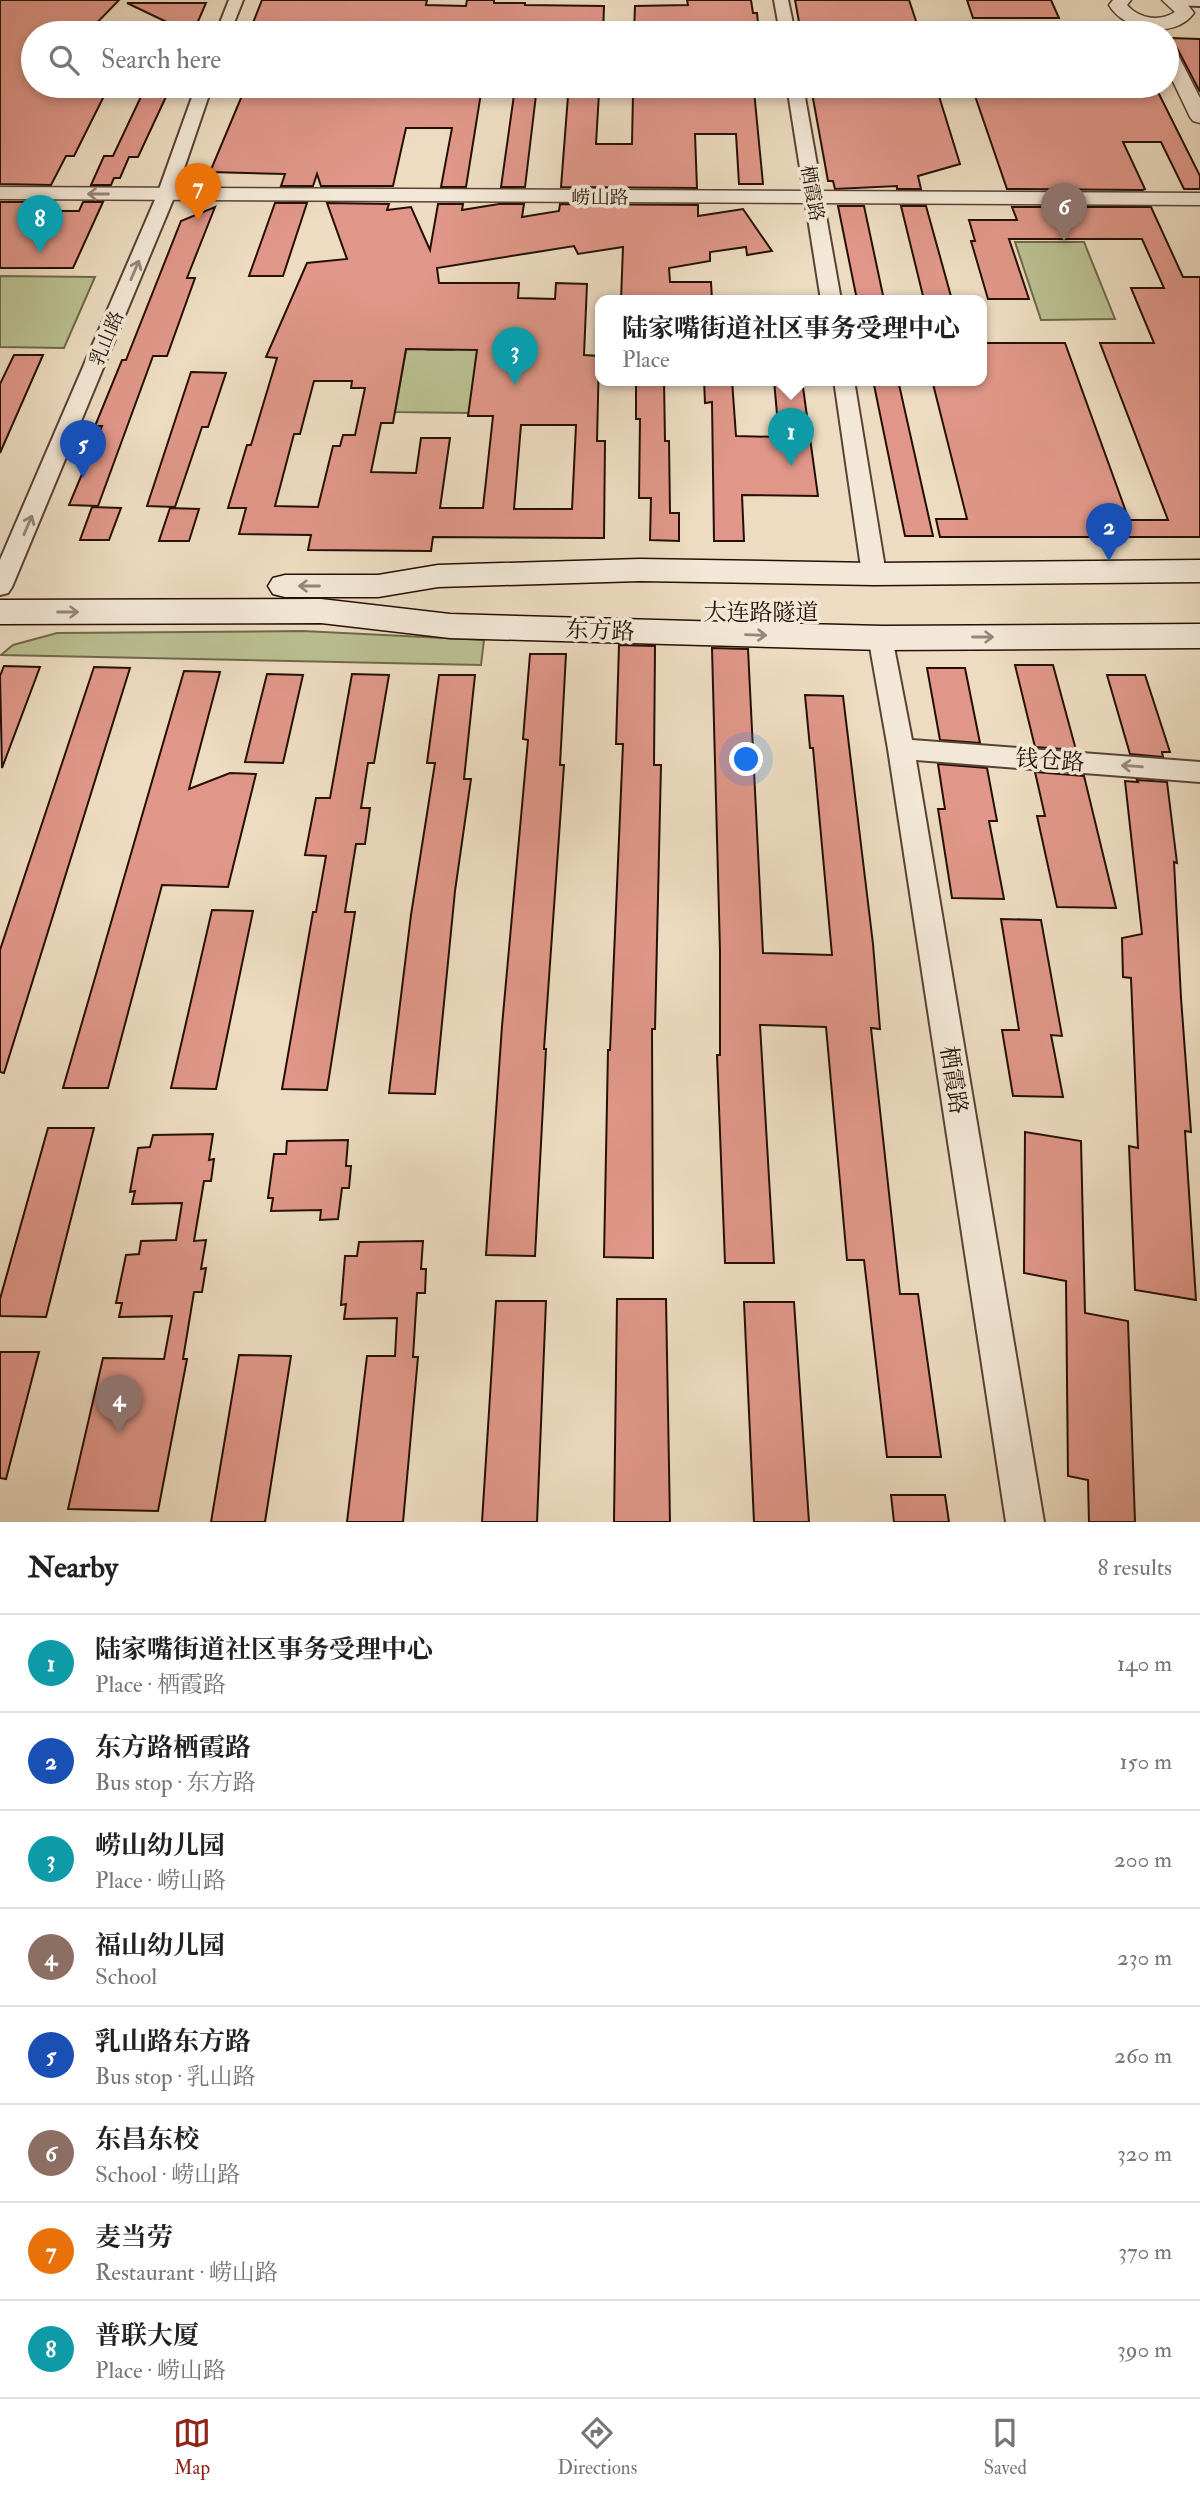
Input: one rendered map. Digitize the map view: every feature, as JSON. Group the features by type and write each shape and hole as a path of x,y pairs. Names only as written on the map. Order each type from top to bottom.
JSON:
{"main road":[{"path":"0,588 378,586 438,576 640,570 874,574 1200,571"},
{"name":"大连路隧道","path":"378,586 1200,590"},
{"name":"大连路隧道","path":"321,611 1200,613"},
{"name":"东方路","path":"0,612 321,611 450,626 883,638 1200,636"}],"street":[{"path":"228,21 236,0"},
{"path":"781,0 785,21"},
{"path":"1122,0 1118,5 1124,14 1140,21"},
{"path":"1182,8 1200,2"},
{"path":"1179,75 1200,117"},
{"name":"乳山路","path":"0,588 166,195 200,98"},
{"name":"栖霞路","path":"797,98 830,295"},
{"name":"崂山路","path":"0,193 1200,200"},
{"path":"845,386 874,574"},
{"name":"栖霞路","path":"883,638 882,647 901,748 1025,1522"},
{"name":"钱仓路","path":"901,748 1200,772"}],"green space":[{"path":"1015,242 1084,242 1115,319 1041,320"},
{"path":"0,276 95,277 64,348 0,347"},
{"path":"407,345 428,350 478,346 469,413 395,412"},
{"path":"303,631 484,640 481,665 1,655 13,645 57,633"}],"building":[{"path":"0,0 119,0 99,21 21,21 21,98 103,98 74,156 66,156 51,185 0,184"},
{"path":"262,0 427,0 426,5 466,6 467,0 494,0 494,3 525,5 604,6 603,21 254,21"},
{"path":"687,0 751,0 753,13 757,13 758,21 634,21 635,6 688,5"},
{"path":"795,0 909,0 916,21 799,21"},
{"path":"967,0 1051,0 1059,18 973,18"},
{"path":"127,3 206,3 198,21 165,21"},
{"path":"1179,38 1200,39 1200,92 1179,52"},
{"path":"140,98 165,98 138,157 129,157 120,178 114,178 111,185 91,185 104,156 113,156"},
{"path":"241,98 480,98 466,187 441,187 452,128 406,128 393,186 321,186 317,174 313,186 281,186 285,174 210,172"},
{"path":"514,98 536,98 525,187 501,187"},
{"path":"568,98 599,98 596,144 632,144 633,98 755,98 763,184 739,184 736,134 695,134 697,188 561,187"},
{"path":"813,98 940,98 960,164 918,176 921,189 897,189 897,186 835,189 833,181 828,181"},
{"path":"976,98 1161,98 1200,176 1200,189 1184,189 1161,142 1123,142 1145,189 1143,190 1007,189"},
{"path":"0,202 42,202 38,211 79,211 83,202 103,202 73,268 0,268"},
{"path":"275,203 307,203 283,276 249,276"},
{"path":"327,203 389,204 387,210 411,207 430,250 438,204 463,204 462,210 499,204 524,204 522,217 559,211 560,204 698,205 698,216 743,209 772,251 747,255 746,247 710,252 710,261 669,268 670,282 711,282 712,295 621,295 623,247 578,254 574,246 437,268 439,283 519,283 518,298 555,299 556,283 587,284 584,355 595,356 595,386 598,386 597,441 605,441 604,538 433,537 431,551 308,550 311,535 239,534 246,508 228,508 247,445 251,445 277,358 266,357 307,263 347,259","holes":["406,349 477,350 468,416 493,416 483,508 440,508 450,438 421,438 416,473 371,472 381,423 393,423","314,381 352,381 351,388 365,388 355,435 343,435 340,446 333,446 318,507 275,506 294,434 300,434","521,425 576,425 572,509 514,509"]},
{"path":"838,206 864,206 883,295 856,295"},
{"path":"901,206 926,206 951,295 923,295"},
{"path":"215,207 187,278 195,278 167,356 153,356 98,506 69,505 102,426 95,426 122,360 126,360 181,221"},
{"path":"1012,207 1151,207 1183,277 1200,277 1200,537 940,537 936,519 967,519 934,386 987,386 987,343 1065,343 1129,520 1168,520 1100,343 1154,343 1131,288 1164,288 1142,239 1009,239 1029,299 988,299 971,241 975,241 969,220 1017,220"},
{"path":"14,355 43,355 0,453 0,384"},
{"path":"191,372 226,373 208,427 202,427 175,507 147,506"},
{"path":"636,386 664,386 665,441 669,441 670,513 679,513 679,541 650,540 651,498 639,498 640,419 636,419"},
{"path":"704,386 732,386 736,436 779,437 775,386 803,386 818,496 742,495 744,541 714,541 712,402 705,403"},
{"path":"874,386 899,386 933,536 905,536"},
{"path":"92,507 121,508 109,540 80,540"},
{"path":"170,508 199,509 189,541 159,541"},
{"path":"619,645 655,646 654,765 661,765 655,1029 652,1029 653,1258 604,1257 608,1050 623,744 616,744"},
{"path":"712,648 748,649 763,953 832,955 813,748 810,748 805,695 843,696 873,944 880,1029 871,1028 900,1294 918,1294 941,1457 887,1457 864,1260 847,1260 826,1027 760,1025 774,1263 725,1263 717,1055 720,1055 720,951"},
{"path":"530,654 566,654 560,765 564,765 544,1049 535,1256 486,1255 502,1026 528,740 523,739"},
{"path":"1015,665 1053,665 1076,750 1035,747"},
{"path":"4,666 40,667 2,768 0,676"},
{"path":"94,667 130,668 4,1073 0,1072 0,950"},
{"path":"927,668 965,668 980,743 940,740"},
{"path":"184,671 220,672 189,789 230,773 256,774 228,887 162,885 108,1088 63,1088"},
{"path":"267,674 303,675 283,763 245,762"},
{"path":"352,674 389,675 374,763 368,763 361,808 370,808 365,844 356,844 345,912 355,912 327,1090 282,1089 313,912 316,912 326,856 305,855 316,798 330,798"},
{"path":"439,675 475,675 464,779 471,779 455,891 435,1094 389,1093 411,915 435,763 427,763"},
{"path":"1107,675 1145,675 1170,752 1162,752 1163,757 1130,754"},
{"path":"938,764 987,768 997,821 989,821 1004,899 952,898 938,809 945,809"},
{"path":"1035,772 1084,776 1116,908 1057,907 1037,816 1045,816"},
{"path":"1137,780 1167,782 1177,863 1174,862 1191,1132 1185,1131 1196,1300 1135,1290 1129,1146 1138,1148 1131,978 1123,977 1122,938 1142,934 1125,781 1138,782"},
{"path":"212,910 253,911 216,1089 171,1088"},
{"path":"1001,919 1041,920 1062,1036 1051,1035 1063,1097 1013,1096 1002,1030 1019,1030"},
{"path":"48,1128 94,1128 46,1317 0,1316 0,1299"},
{"path":"1025,1132 1081,1141 1085,1313 1128,1321 1135,1522 1089,1522 1088,1480 1068,1476 1066,1281 1024,1273"},
{"path":"213,1134 209,1160 214,1159 211,1181 204,1181 194,1241 206,1240 201,1269 206,1268 202,1292 194,1292 183,1359 187,1359 158,1511 68,1509 103,1358 164,1359 172,1316 119,1317 122,1303 116,1303 126,1255 139,1254 141,1241 176,1240 182,1203 132,1204 135,1191 130,1192 138,1148 150,1147 153,1135"},
{"path":"348,1140 346,1166 351,1166 349,1188 342,1188 338,1219 320,1220 321,1210 271,1211 273,1198 268,1198 274,1154 286,1154 287,1141"},
{"path":"423,1241 421,1269 426,1269 425,1293 417,1293 413,1357 418,1357 403,1522 347,1522 367,1356 395,1356 397,1318 344,1319 346,1304 341,1305 345,1256 357,1256 359,1242"},
{"path":"617,1299 666,1299 670,1522 614,1522"},
{"path":"496,1301 546,1301 537,1522 482,1522"},
{"path":"744,1302 794,1302 809,1522 754,1522"},
{"path":"0,1352 39,1352 6,1479 0,1478"},
{"path":"239,1355 291,1356 265,1522 211,1522"},
{"path":"891,1495 945,1495 949,1522 894,1522"}],"place":[{"name":"麦当劳","path":"198,221"},
{"name":"东昌东校","path":"1064,241"},
{"name":"普联大厦","path":"40,253"},
{"name":"崂山幼儿园","path":"515,385"},
{"name":"陆家嘴街道社区事务受理中心","path":"791,466"},
{"name":"乳山路东方路","path":"83,478"},
{"name":"东方路栖霞路","path":"1109,561"},
{"name":"福山幼儿园","path":"119,1433"}]}
